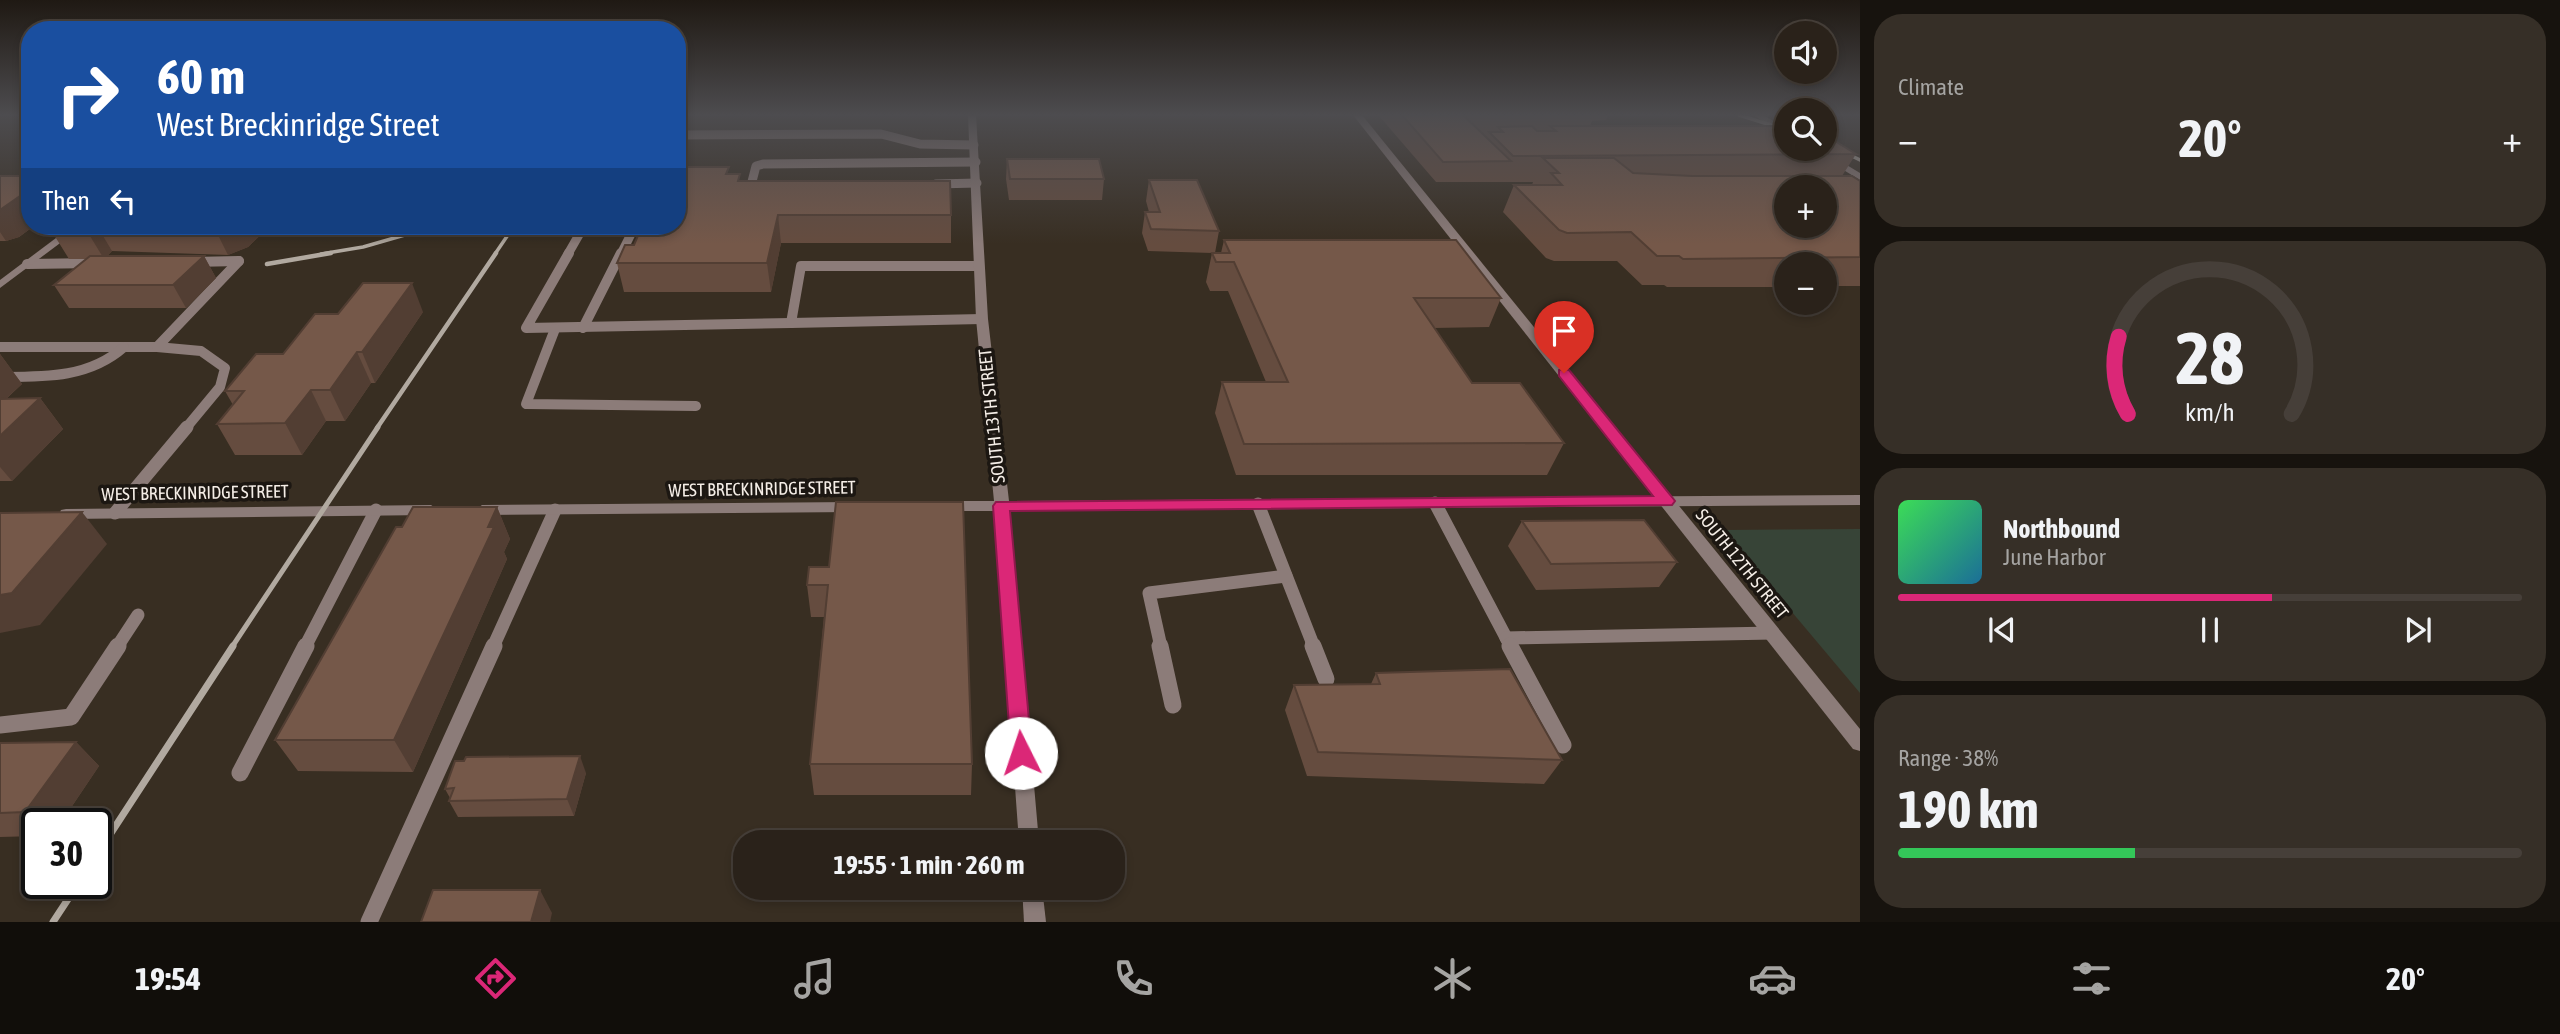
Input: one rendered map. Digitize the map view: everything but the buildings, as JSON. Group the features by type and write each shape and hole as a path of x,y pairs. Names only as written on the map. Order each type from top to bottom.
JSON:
{"street":[{"name":"SOUTH 13TH STREET","path":"976,158 982,319 1002,506 1028,830"},
{"name":"SOUTH 12TH STREET","path":"1391,158 1860,743"},
{"path":"1834,161 1860,177"},
{"path":"0,285 66,235"},
{"path":"932,506 1860,500"},
{"name":"WEST BRECKINRIDGE STREET","path":"469,510 876,507"},
{"name":"WEST BRECKINRIDGE STREET","path":"51,514 443,510"},
{"path":"1033,900 1035,922"}],"lane":[{"path":"748,197 756,166 762,164 976,162"},
{"path":"932,184 977,183"},
{"path":"579,235 526,328 982,319"},
{"path":"583,328 630,235"},
{"path":"157,347 239,261 186,262"},
{"path":"27,264 107,263"},
{"path":"791,323 801,266 979,266"},
{"path":"555,329 526,404 696,406"},
{"path":"0,347 157,347 201,351 225,368 220,387 115,513"},
{"path":"0,377 40,377 89,370 117,356 124,347"},
{"path":"1435,503 1563,745"},
{"path":"1258,504 1326,679"},
{"path":"240,774 376,510"},
{"path":"369,922 555,510"},
{"path":"1172,705 1149,593 1286,576"},
{"path":"0,724 71,717 138,615"},
{"path":"1506,638 1773,634"}],"green space":[{"path":"1860,529 1860,693 1723,530"}],"railway":[{"path":"1856,158 1860,160"},
{"path":"321,254 363,247 405,235"},
{"path":"495,254 508,235"},
{"path":"267,264 331,253"},
{"path":"377,428 496,253"},
{"path":"232,647 378,427"},
{"path":"112,831 233,646"},
{"path":"53,922 68,899"}],"route":[{"path":"1021,753 1002,506 1666,501 1564,373"}]}
